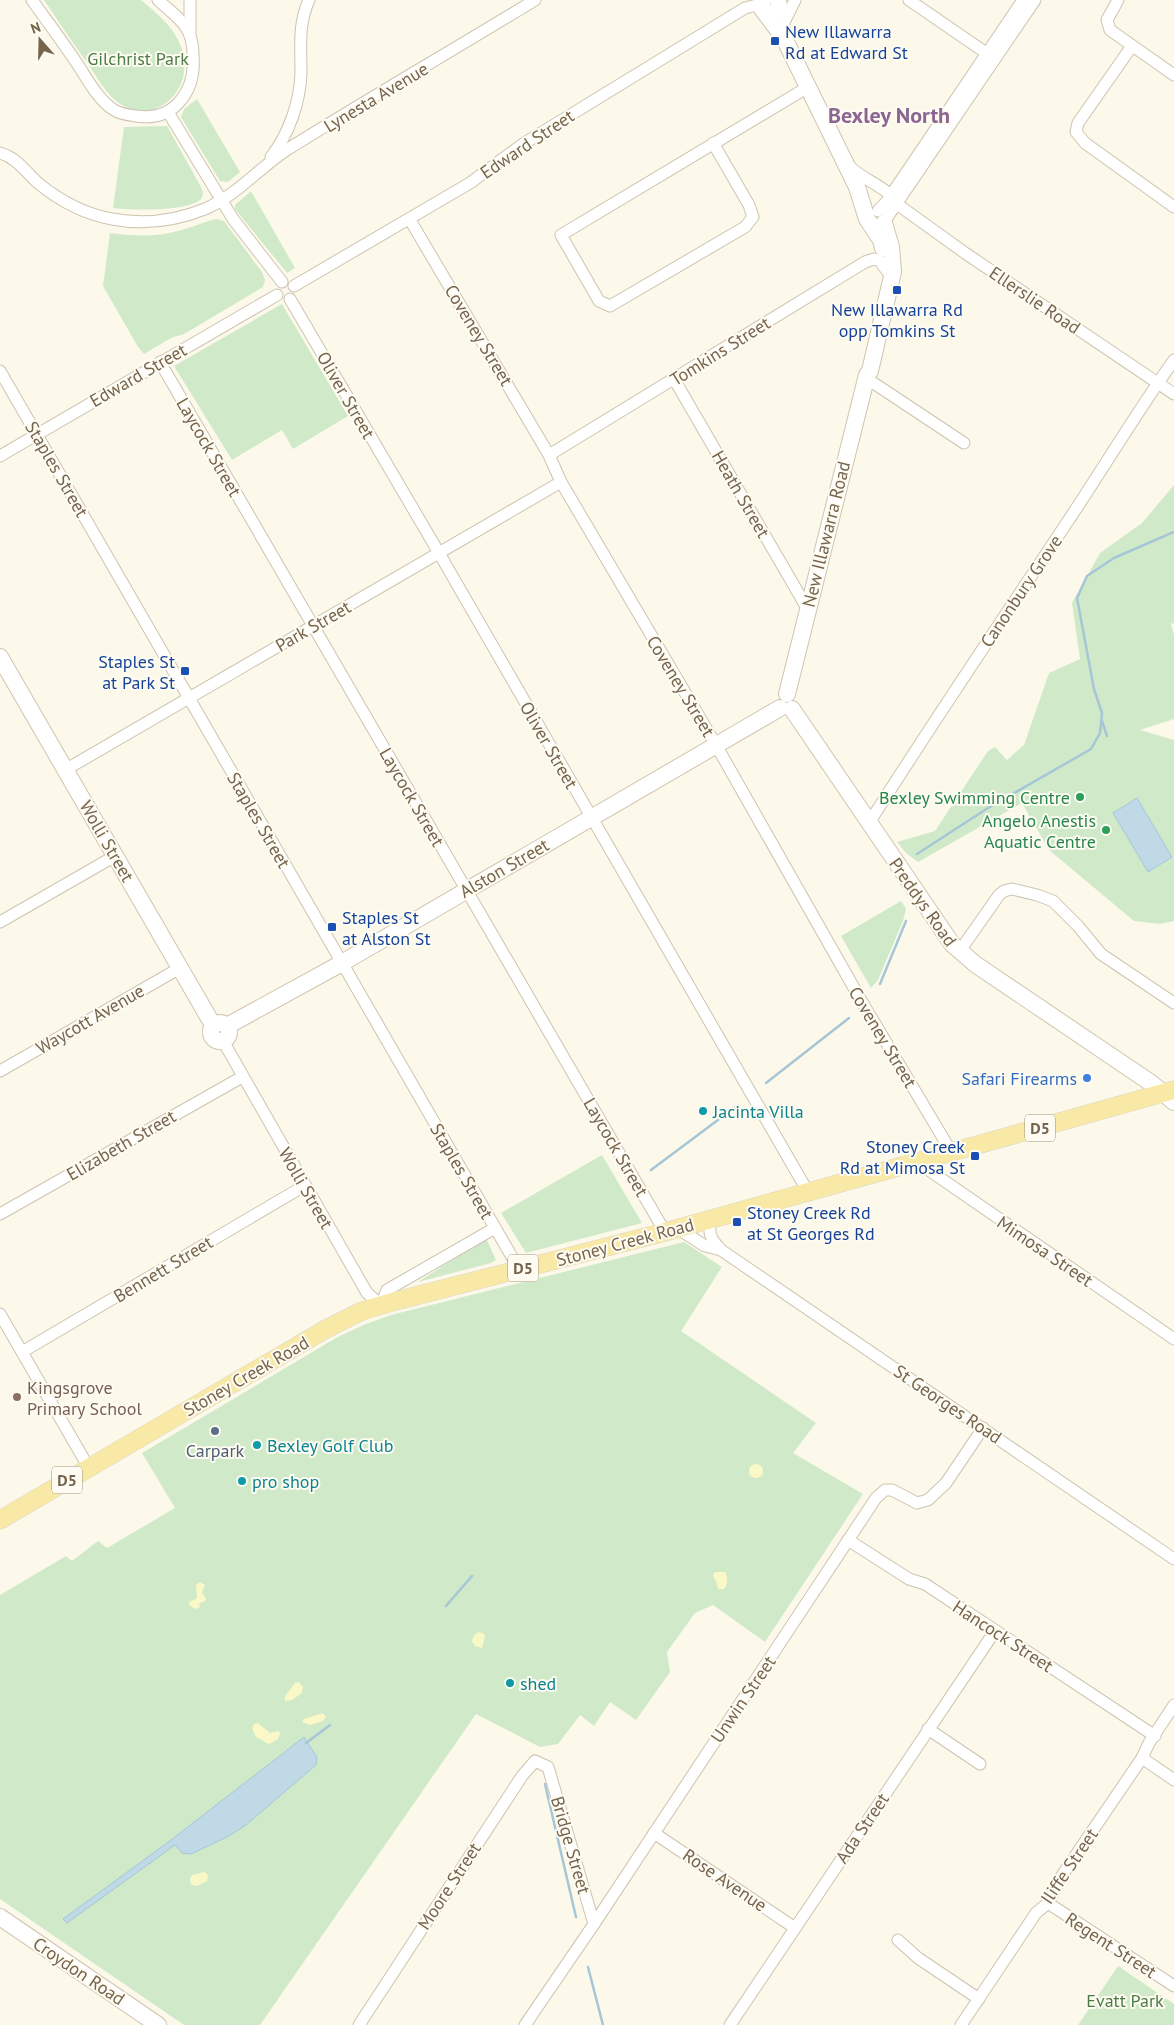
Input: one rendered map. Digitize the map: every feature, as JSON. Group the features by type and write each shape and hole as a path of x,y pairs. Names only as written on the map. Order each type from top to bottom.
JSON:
{"main road":[{"name":"New Illawarra Road","path":"773,4 784,38 853,178 891,247 893,272 870,371 866,376"},
{"name":"New Illawarra Road","path":"786,704 866,376 865,370 886,285 887,271 877,219"},
{"name":"Wolli Street","path":"0,658 180,968 221,1030"},
{"name":"Preddys Road","path":"786,704 941,931 959,952 1171,1095"},
{"name":"Alston Street","path":"221,1030 467,890 786,704"},
{"name":"Stoney Creek Road","path":"0,1520 326,1329 381,1305 671,1230 952,1152 1171,1095"},
{"name":"Croydon Road","path":"0,1917 158,2025"}],"street":[{"path":"32,0 107,104 122,114 142,117 161,115 168,112 182,101 191,84 194,63 190,35 190,0"},
{"path":"158,0 180,20 190,35"},
{"path":"262,168 283,139 295,108 300,76 301,24 309,0"},
{"name":"Lynesta Avenue","path":"0,153 16,160 38,182 60,199 95,215 134,222 173,219 206,208 221,200 287,150 535,0"},
{"path":"909,0 991,56"},
{"path":"991,56 1023,0"},
{"path":"877,219 894,199 991,56 1035,0"},
{"path":"1118,0 1108,16 1107,23 1113,33 1174,75"},
{"path":"773,4 784,22 784,38"},
{"name":"Edward Street","path":"294,286 410,220 470,183 523,144 773,4"},
{"path":"1132,46 1078,123 1076,132 1085,143 1174,207"},
{"path":"713,143 749,205 753,217 745,227 610,306 599,301 561,235 713,143 808,87"},
{"path":"168,112 233,219 282,282"},
{"name":"Ellerslie Road","path":"844,160 860,175 965,253 1174,394"},
{"name":"Coveney Street","path":"410,220 550,454 561,482 716,745 862,1002 952,1152"},
{"name":"Tomkins Street","path":"550,454 865,262 874,259 878,260 884,264 887,271"},
{"path":"282,282 290,282 294,286 294,293 290,299 284,300 277,295 276,289 282,282"},
{"name":"Edward Street","path":"0,456 277,295"},
{"name":"Oliver Street","path":"290,299 808,1192"},
{"name":"Canonbury Grove","path":"869,823 1174,360"},
{"name":"Laycock Street","path":"160,362 467,890 671,1230"},
{"name":"Staples Street","path":"0,371 519,1269"},
{"path":"866,376 964,443"},
{"name":"Heath Street","path":"674,379 808,608"},
{"name":"Park Street","path":"65,770 561,482"},
{"path":"0,922 116,856"},
{"path":"959,952 999,895 1004,891 1012,889 1028,892 1046,898 1058,905 1102,954 1174,1003"},
{"name":"Waycott Avenue","path":"0,1071 180,968"},
{"name":"Wolli Street","path":"221,1030 242,1076 304,1186 367,1293 381,1305"},
{"name":"Elizabeth Street","path":"0,1214 242,1076"},
{"name":"Mimosa Street","path":"917,1162 936,1178 1174,1339"},
{"name":"Bennett Street","path":"22,1352 304,1186"},
{"name":"St Georges Road","path":"718,1217 710,1224 709,1232 710,1236 722,1250 1174,1559"},
{"path":"381,1305 386,1290 495,1228"},
{"name":"St Georges Road","path":"671,1230 705,1246 722,1250"},
{"path":"0,1314 88,1468"},
{"name":"Unwin Street","path":"525,2025 876,1498 884,1490 892,1490 917,1503 928,1500 946,1483 982,1428"},
{"name":"Hancock Street","path":"848,1540 909,1579 925,1584 1155,1736"},
{"name":"Ada Street","path":"730,2025 995,1631"},
{"name":"Iliffe Street","path":"961,2025 1036,1913 1048,1903 1062,1874 1142,1758 1174,1705"},
{"path":"928,1729 980,1764"},
{"path":"1142,1758 1174,1780"},
{"name":"Moore Street","path":"359,2025 522,1776 535,1761 548,1766"},
{"name":"Bridge Street","path":"548,1766 594,1924"},
{"name":"Rose Avenue","path":"654,1832 795,1928"},
{"name":"Regent Street","path":"1048,1903 1174,1986"},
{"path":"898,1940 918,1958 979,1999"}],"green space":[{"name":"Gilchrist Park","path":"44,0 141,0 158,14 179,42 184,59 184,75 178,89 170,100 158,108 144,111 130,109 115,100 101,84"},
{"name":"Gilchrist Park","path":"197,99 240,172 228,182 220,181 181,117 184,109"},
{"path":"167,126 201,187 203,195 199,201 176,208 147,210 113,208 124,127"},
{"path":"251,191 295,268 287,273 235,209 235,205"},
{"path":"216,219 224,221 262,272 265,280 263,287 184,334 171,338 144,354 138,347 103,286 110,233 152,235 169,233"},
{"path":"282,304 348,416 293,449 282,430 232,460 174,366"},
{"path":"1174,485 1174,623 1171,624 1174,635 1174,719 1140,730 1174,740 1174,921 1160,924 1134,921 1049,850 1022,803 918,862 906,853 897,842 935,831 988,751 995,747 1007,760 1024,745 1049,673 1080,659 1072,603 1100,553 1142,523"},
{"path":"901,901 906,909 903,921 878,980 871,988 841,936"},
{"path":"602,1155 642,1223 526,1253 501,1213"},
{"path":"486,1238 496,1260 491,1263 418,1282"},
{"path":"684,1242 722,1267 681,1331 816,1423 793,1453 863,1494 765,1642 713,1605 695,1613 667,1652 670,1672 636,1720 610,1702 594,1726 580,1715 558,1744 540,1747 476,1714 260,2025 184,2025 0,1899 0,1595 66,1556 72,1561 98,1541 107,1548 175,1508 142,1453 336,1338 363,1325 391,1315"},
{"name":"Evatt Park","path":"1118,1966 1174,2004 1174,2025 1078,2025"}],"sand":[{"path":"753,1464 759,1464 763,1471 759,1478 753,1478 749,1474 749,1468"},
{"path":"715,1572 725,1572 727,1580 724,1589 718,1589 713,1576"},
{"path":"200,1582 205,1585 202,1592 206,1599 204,1602 199,1603 200,1607 195,1609 189,1605 189,1602 197,1598 196,1585"},
{"path":"479,1632 485,1636 482,1648 475,1646 472,1641 474,1635"},
{"path":"299,1682 303,1687 302,1693 292,1700 285,1701 285,1696 295,1683"},
{"path":"323,1713 326,1717 323,1721 310,1725 302,1722 304,1719"},
{"path":"258,1723 270,1733 279,1731 278,1739 269,1744 256,1737 252,1728 254,1724"},
{"path":"204,1872 208,1875 207,1881 197,1886 191,1885 190,1879 192,1875"}],"water":[{"path":"1137,798 1172,857 1148,872 1113,813"},
{"path":"304,1737 317,1757 316,1765 246,1825 229,1836 191,1854 182,1853 175,1845 67,1923 63,1919 171,1840"}],"waterway":[{"path":"917,854 988,808 1091,749 1100,733 1102,713 1094,689 1077,598 1087,576 1114,558 1174,532"},
{"path":"1102,721 1107,736"},
{"path":"880,984 906,921"},
{"path":"766,1083 849,1018"},
{"path":"651,1170 738,1105"},
{"path":"446,1606 472,1576"},
{"path":"306,1743 330,1725"},
{"path":"545,1784 576,1917"},
{"path":"588,1967 603,2025"}],"place":[{"name":"New Illawarra Rd at Edward St","path":"775,41"},
{"name":"New Illawarra Rd opp Tomkins St","path":"897,290"},
{"name":"Staples St at Park St","path":"185,671"},
{"name":"Bexley Swimming Centre","path":"1080,797"},
{"name":"Angelo Anestis Aquatic Centre","path":"1106,830"},
{"name":"Staples St at Alston St","path":"332,927"},
{"name":"Safari Firearms","path":"1087,1078"},
{"name":"Jacinta Villa","path":"703,1111"},
{"name":"Stoney Creek Rd at Mimosa St","path":"975,1156"},
{"name":"Stoney Creek Rd at St Georges Rd","path":"737,1222"},
{"name":"Kingsgrove Primary School","path":"17,1397"},
{"name":"Carpark","path":"215,1431"},
{"name":"Bexley Golf Club","path":"257,1445"},
{"name":"pro shop","path":"242,1481"},
{"name":"shed","path":"510,1683"}],"district":[{"name":"Bexley North","path":"889,115"}]}
